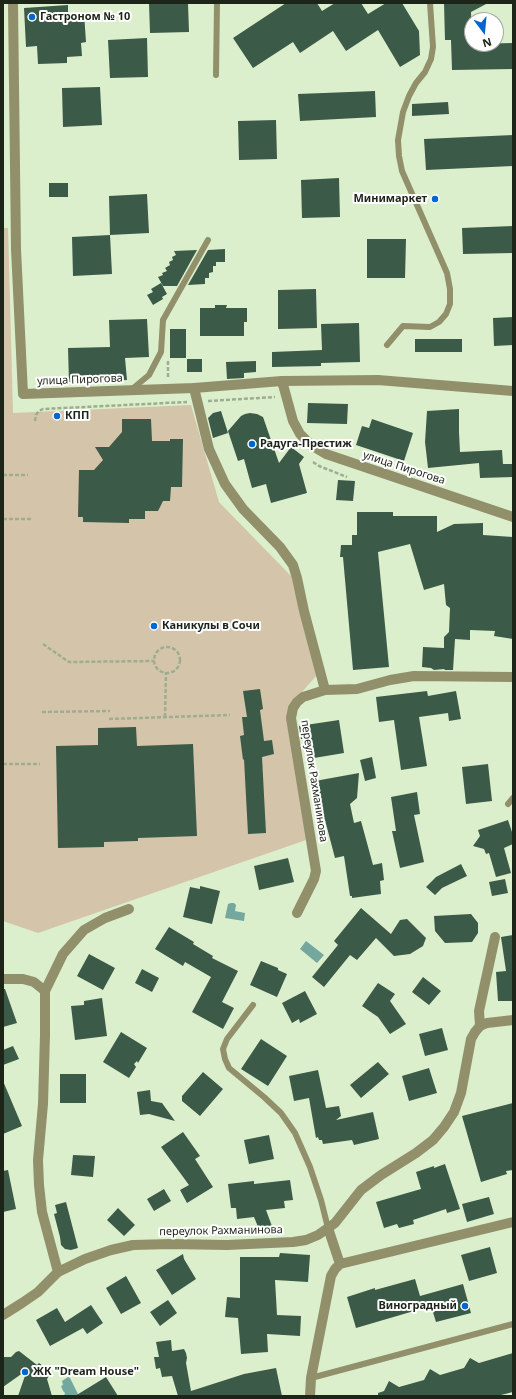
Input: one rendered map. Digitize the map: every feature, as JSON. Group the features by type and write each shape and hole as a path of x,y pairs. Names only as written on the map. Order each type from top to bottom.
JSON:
{"street":[{"name":"улица Пирогова","path":"13,3 16,248 23,394 194,388 282,381 378,380 513,391"},
{"name":"улица Пирогова","path":"282,381 293,421 300,434 311,445 326,454 513,517"},
{"path":"194,388 209,449 225,484 232,496 280,547 293,565 298,578 304,611 325,690"},
{"name":"переулок Рахманинова","path":"297,913 314,879 316,871 298,762 292,713 297,702 303,697 325,690 357,689 390,680 414,676 513,677"},
{"path":"58,1272 42,1212 38,1160 45,1035 45,991 63,954 84,930 105,918 129,909"},
{"path":"495,937 478,1020 480,1026 487,1023 513,1020"},
{"path":"3,979 23,979 34,982 45,991"},
{"name":"переулок Рахманинова","path":"3,1315 22,1304 38,1292 58,1272 85,1259 111,1250 133,1245 227,1245 293,1242 306,1240 318,1235 335,1223 361,1190 381,1175 416,1153 433,1140 444,1127 454,1112 461,1093 471,1039 480,1026"},
{"path":"310,1396 311,1378 331,1276 340,1264 513,1222"},
{"path":"328,1228 340,1264"}],"lane":[{"path":"216,75 217,3"},
{"path":"387,345 402,326 430,327 439,322 446,314 450,304 450,288 447,273 402,171 399,156 398,140 403,112 409,96 416,83 425,72 431,59 433,47 430,3"},
{"path":"131,390 149,375 161,352 162,320 208,240"},
{"path":"508,804 513,798"},
{"path":"253,1005 227,1039 223,1049 225,1059 229,1068 281,1113 295,1133 312,1174 321,1200 328,1228"},
{"path":"311,1378 513,1324"}],"path":[{"path":"3,475 28,475"},
{"path":"3,519 31,519"},
{"path":"43,644 69,662 154,661"},
{"path":"167,647 175,650 180,657 178,666 172,672 166,672 157,668 154,661 156,653 162,648 167,647"},
{"path":"165,717 166,672"},
{"path":"42,712 110,711"},
{"path":"109,719 230,715"},
{"path":"3,764 40,764"}],"shaded area":[{"name":"Каникулы в Сочи","path":"3,228 8,228 13,413 191,405 219,502 293,578 317,675 288,708 309,839 38,933 3,921"}],"water":[{"path":"231,903 236,905 235,911 245,913 244,921 225,918 228,904"},
{"path":"306,941 324,955 317,963 300,949"},
{"path":"68,1377 70,1378 79,1396 64,1396 65,1393 61,1386 63,1385 62,1381"}],"building":[{"path":"149,3 188,3 189,32 150,33"},
{"path":"286,3 317,3 322,11 335,3 361,3 368,14 386,3 402,3 419,31 420,55 400,67 378,30 346,51 333,31 300,53 293,42 253,68 233,38"},
{"path":"444,3 488,3 471,12 464,12 464,52 504,52 504,43 513,43 513,69 452,70 451,40 445,40"},
{"path":"68,5 68,14 84,13 86,42 81,43 82,56 67,57 67,63 38,64 37,46 26,47 24,8"},
{"path":"147,38 148,77 110,78 108,40"},
{"path":"100,87 102,125 63,127 62,88"},
{"path":"375,91 376,117 300,121 298,94"},
{"path":"448,102 449,114 412,116 412,104"},
{"path":"276,120 277,159 239,160 238,121"},
{"path":"513,135 513,166 426,170 424,139"},
{"path":"339,178 340,217 302,218 301,180"},
{"path":"49,183 68,183 68,197 49,197"},
{"path":"147,194 149,233 110,235 109,196"},
{"path":"513,226 513,253 463,254 462,228"},
{"path":"110,235 112,274 73,276 72,237"},
{"path":"367,239 406,239 405,278 367,278"},
{"path":"225,249 225,262 216,262 216,266 213,266 213,272 209,273 209,278 205,278 205,284 188,285 208,250"},
{"path":"197,250 177,286 163,286 158,277 167,271 165,268 170,265 169,262 173,260 172,257 176,255 174,251"},
{"path":"161,283 167,294 162,297 163,299 153,305 147,295 153,292 151,289"},
{"path":"316,289 317,328 278,329 278,290"},
{"path":"215,305 227,305 226,308 247,308 247,322 244,322 244,336 200,336 200,308 215,308"},
{"path":"513,317 513,345 494,346 493,318"},
{"path":"147,319 149,357 125,358 127,380 69,382 68,348 110,347 109,320"},
{"path":"359,323 360,362 321,363 321,366 272,367 272,352 322,350 321,324"},
{"path":"170,329 186,329 186,358 170,358"},
{"path":"415,339 462,339 462,352 415,352"},
{"path":"187,359 202,359 202,372 187,372"},
{"path":"256,361 256,372 244,373 244,378 227,379 226,362"},
{"path":"308,403 348,404 347,424 307,423"},
{"path":"459,409 460,452 502,450 503,464 513,464 513,477 480,478 479,463 428,468 425,442 427,411"},
{"path":"221,411 228,433 213,438 208,418 213,413"},
{"path":"250,413 263,417 279,463 291,447 304,457 299,464 307,493 271,503 266,484 252,488 244,459 238,461 228,431 241,416"},
{"path":"122,419 151,419 152,441 183,439 182,487 171,487 170,501 163,501 158,511 145,511 145,519 129,519 129,523 83,522 83,517 78,517 79,470 94,470 103,460 95,447 109,447 122,432"},
{"path":"372,419 413,433 404,461 356,445 362,426 369,428"},
{"path":"338,480 355,481 353,501 336,500"},
{"path":"357,512 393,512 393,516 437,516 437,532 454,524 483,523 483,535 513,537 513,639 494,636 495,631 470,630 470,640 455,639 453,670 434,670 431,668 422,667 423,647 444,648 444,637 449,632 450,608 446,605 444,584 424,590 410,544 378,552 389,667 353,670 343,557 340,557 341,545 352,545 352,535 357,535"},
{"path":"260,689 263,709 260,710 264,741 272,740 274,754 262,757 266,833 248,834 244,759 243,760 240,736 244,735 242,717 247,717 243,691"},
{"path":"427,691 428,696 456,691 461,719 449,721 448,713 419,717 427,766 401,770 394,720 379,722 376,697"},
{"path":"339,720 344,753 308,759 305,739 301,739 299,726"},
{"path":"136,727 137,746 193,744 197,836 138,838 138,841 104,842 104,847 58,848 56,746 98,745 98,728"},
{"path":"372,757 376,778 365,781 360,760"},
{"path":"488,764 492,801 466,804 462,767"},
{"path":"359,773 357,798 350,804 354,823 361,821 373,865 382,863 384,880 380,881 381,894 352,898 352,896 350,896 344,856 335,858 325,820 317,810 319,803 318,795 312,789 315,781"},
{"path":"417,792 420,814 414,815 424,862 400,868 392,831 396,831 391,797"},
{"path":"508,820 513,835 513,844 504,848 511,873 496,877 489,853 486,854 484,849 473,846 480,836 478,830"},
{"path":"288,858 294,882 259,890 254,866"},
{"path":"461,864 467,876 442,888 435,895 426,887 436,877"},
{"path":"505,879 508,893 492,896 489,882"},
{"path":"200,886 220,891 212,924 183,917 190,887 200,889"},
{"path":"361,908 391,934 400,920 407,919 426,938 423,946 410,954 394,956 376,938 357,960 350,955 324,987 312,977 338,945 334,941"},
{"path":"471,914 478,923 478,933 472,942 445,943 435,931 434,916"},
{"path":"169,927 194,942 193,944 213,956 212,958 238,971 222,1002 234,1008 223,1029 192,1012 211,977 185,962 183,966 155,949"},
{"path":"513,935 513,1001 498,1001 496,972 506,971 501,937"},
{"path":"89,954 115,968 103,990 77,976"},
{"path":"261,961 278,968 278,970 287,974 277,997 250,985"},
{"path":"142,969 159,978 152,992 135,983"},
{"path":"423,977 441,991 429,1005 412,992"},
{"path":"378,983 395,994 390,1001 406,1024 390,1034 378,1017 362,1006"},
{"path":"3,989 5,989 17,1023 3,1027"},
{"path":"305,991 317,1014 300,1023 299,1019 292,1023 282,1003"},
{"path":"102,998 107,1036 75,1040 71,1006 84,1005 84,1001"},
{"path":"442,1028 448,1050 425,1056 419,1034"},
{"path":"121,1032 147,1048 138,1063 137,1061 134,1064 136,1067 129,1078 103,1062"},
{"path":"261,1039 287,1056 268,1086 241,1069"},
{"path":"13,1046 19,1059 3,1065 3,1050"},
{"path":"378,1062 389,1074 361,1098 350,1085"},
{"path":"429,1068 437,1093 409,1101 402,1076"},
{"path":"318,1070 326,1108 339,1106 341,1116 336,1120 373,1112 379,1139 354,1145 352,1140 323,1144 322,1140 319,1140 318,1137 316,1138 309,1098 294,1101 289,1076"},
{"path":"203,1072 223,1089 200,1116 182,1101 182,1096"},
{"path":"60,1074 86,1074 86,1103 60,1103"},
{"path":"3,1081 22,1126 3,1134"},
{"path":"150,1090 151,1101 162,1103 175,1121 149,1114 140,1115 137,1092"},
{"path":"513,1103 513,1170 506,1171 507,1174 481,1182 462,1116"},
{"path":"183,1132 200,1156 195,1159 213,1187 187,1203 180,1190 189,1185 161,1147"},
{"path":"269,1135 274,1159 249,1164 244,1140"},
{"path":"73,1155 95,1156 93,1177 71,1175"},
{"path":"445,1164 460,1209 447,1213 446,1209 413,1220 414,1224 399,1228 397,1224 384,1228 376,1202 421,1189 416,1172"},
{"path":"8,1170 16,1209 3,1212 3,1171"},
{"path":"290,1180 293,1200 284,1201 285,1208 266,1210 273,1229 261,1234 254,1217 237,1219 236,1208 231,1208 228,1184 254,1181 254,1184"},
{"path":"164,1189 171,1201 154,1211 147,1199"},
{"path":"489,1197 494,1214 467,1222 462,1204"},
{"path":"66,1202 78,1248 71,1250 65,1249 61,1245 54,1214 57,1213 55,1205"},
{"path":"118,1208 135,1225 124,1236 107,1220"},
{"path":"490,1247 497,1273 469,1281 461,1255"},
{"path":"280,1253 310,1255 308,1282 275,1280 277,1315 301,1316 300,1336 267,1334 268,1352 241,1354 238,1318 225,1317 227,1297 240,1298 240,1257 279,1257"},
{"path":"183,1254 184,1259 196,1279 172,1295 156,1270"},
{"path":"126,1276 141,1303 121,1314 106,1288"},
{"path":"415,1279 420,1296 463,1284 471,1313 436,1322 431,1306 356,1328 347,1297 375,1288 375,1290"},
{"path":"168,1300 177,1313 160,1326 150,1312"},
{"path":"91,1305 103,1323 87,1334 83,1328 50,1346 36,1320 57,1308 65,1322"},
{"path":"171,1340 172,1351 184,1349 186,1353 186,1363 191,1391 244,1374 276,1368 282,1396 178,1396 172,1376 162,1377 160,1368 156,1369 154,1357 159,1357 156,1342"},
{"name":"ЖК \"Dream House\"","path":"19,1351 37,1365 39,1363 47,1369 49,1376 47,1379 52,1396 18,1396 27,1370 3,1387 3,1357 11,1357"},
{"path":"513,1353 513,1392 497,1396 378,1396 378,1393 384,1391 389,1381 399,1387 424,1380 430,1369 440,1375 464,1368 470,1358 479,1363"},
{"path":"106,1377 118,1396 75,1396"}],"place":[{"name":"Гастроном № 10","path":"32,17"},
{"name":"Минимаркет","path":"435,199"},
{"name":"КПП","path":"57,416"},
{"name":"Радуга-Престиж","path":"252,444"},
{"name":"Каникулы в Сочи","path":"154,626"},
{"name":"Виноградный","path":"465,1306"},
{"name":"ЖК \"Dream House\"","path":"25,1372"}]}
